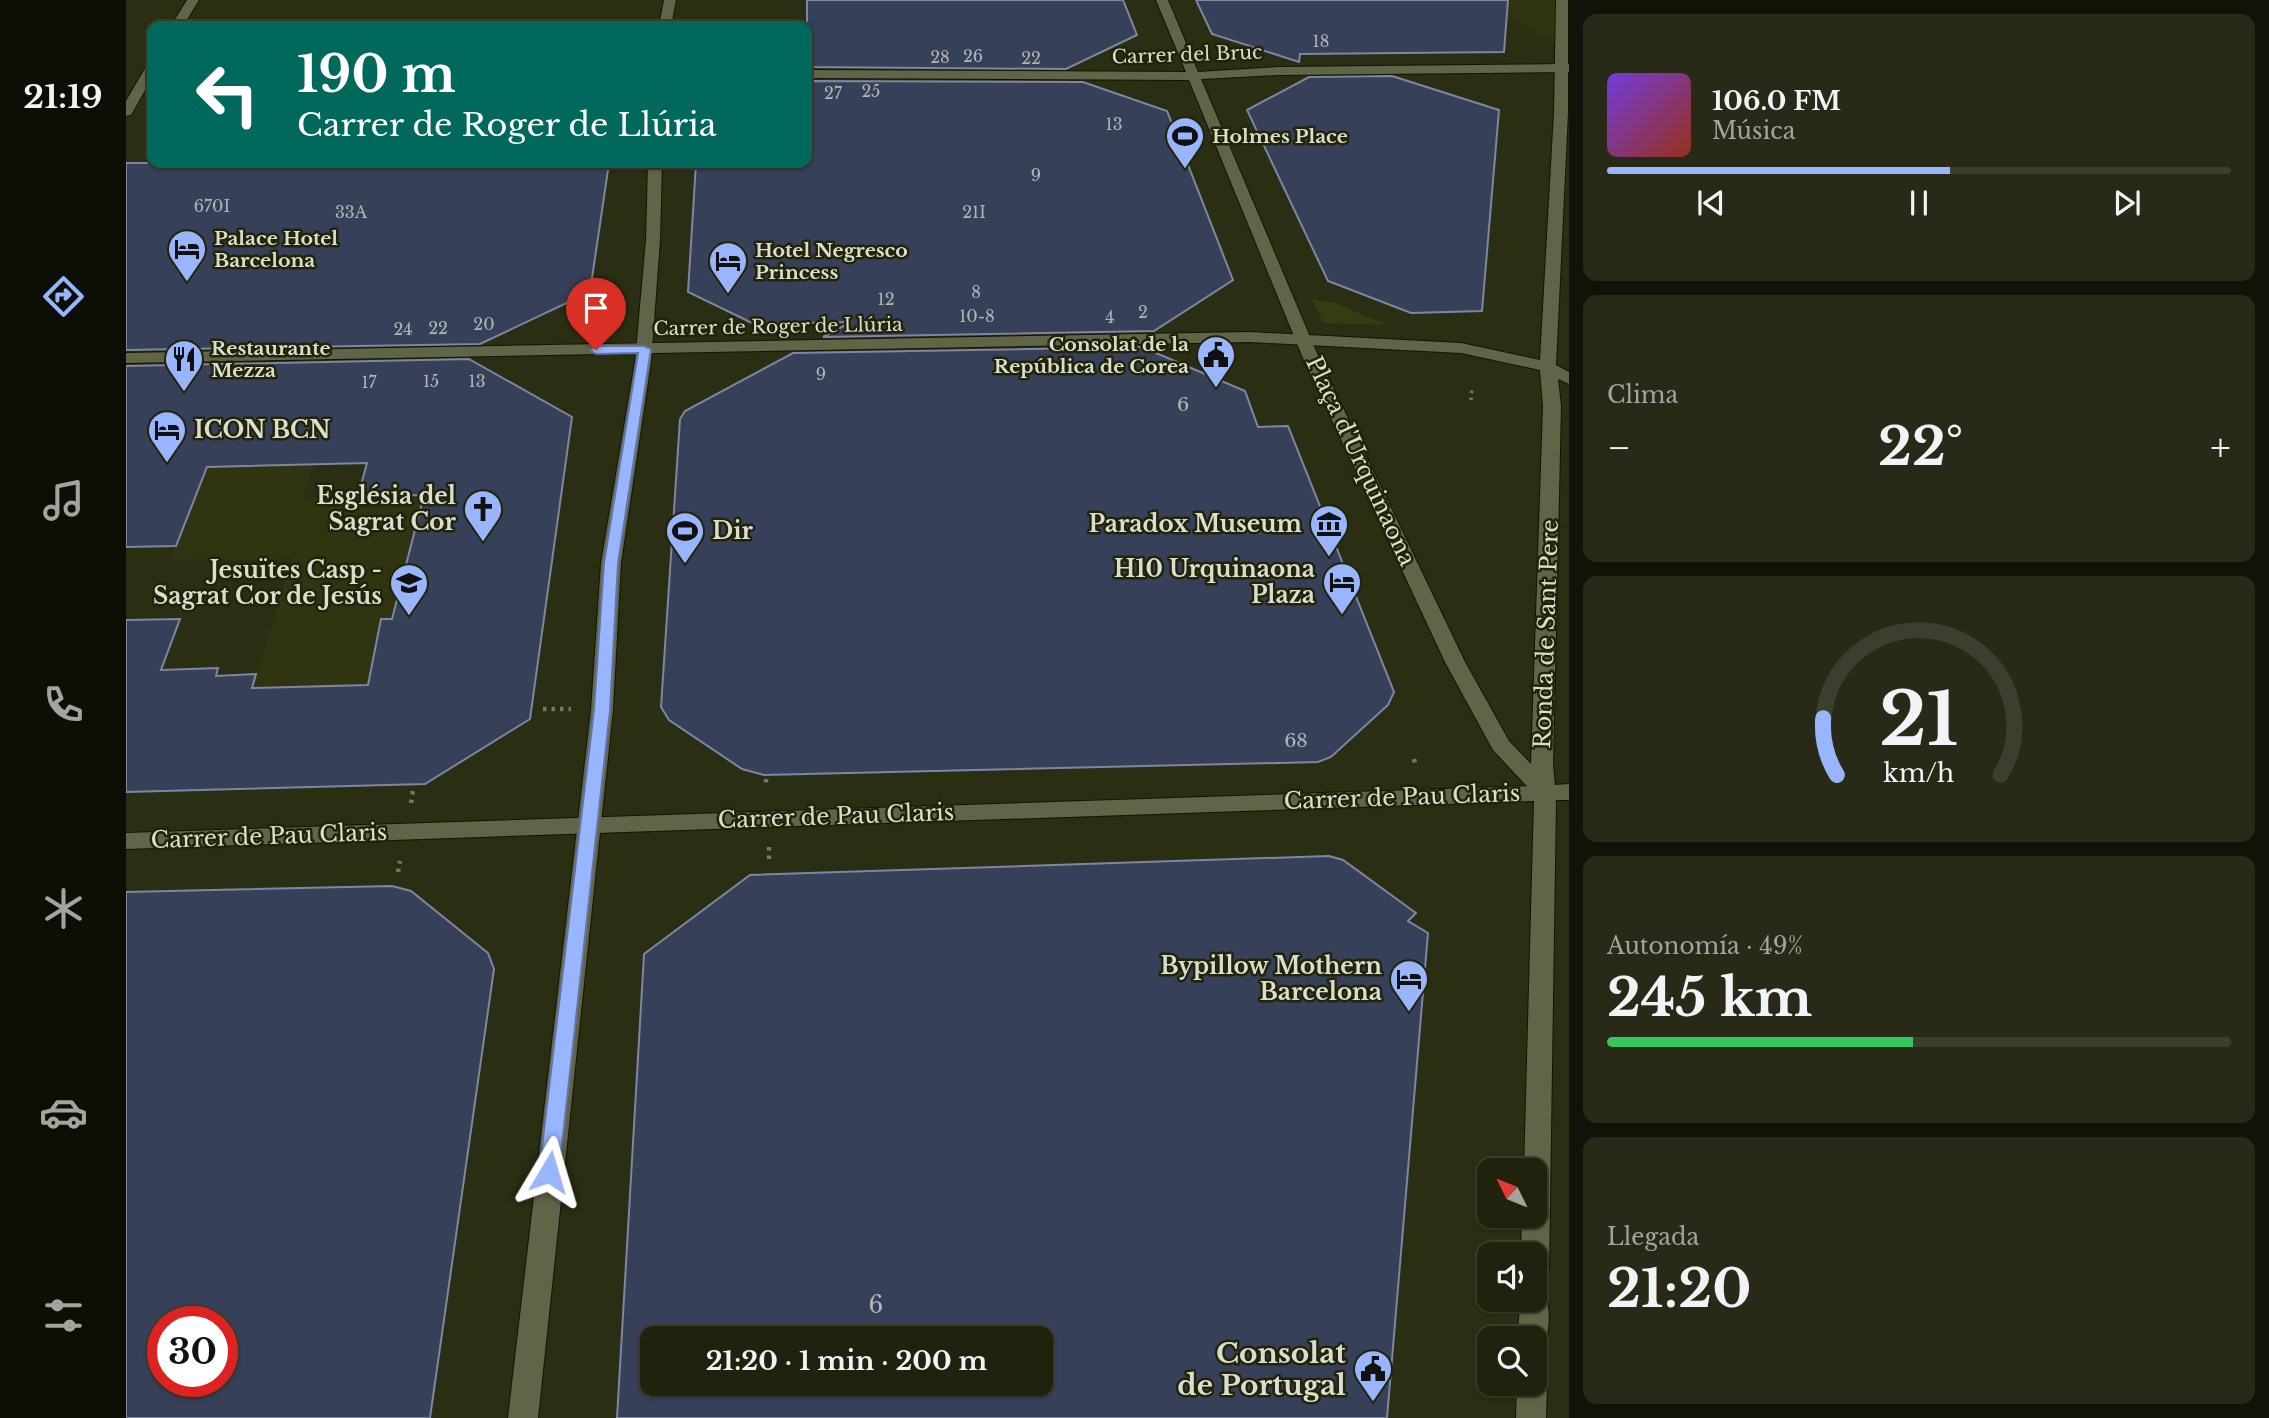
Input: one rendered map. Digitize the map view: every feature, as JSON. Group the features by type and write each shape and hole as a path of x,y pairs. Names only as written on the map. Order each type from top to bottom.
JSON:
{"main road":[{"path":"180,21 193,0"},
{"path":"666,21 670,0"},
{"path":"1162,0 1191,76 1304,338"},
{"name":"Ronda de Sant Pere","path":"1536,1242 1557,792 1542,764 1552,406 1548,366 1564,68 1562,0"},
{"name":"Carrer del Bruc","path":"812,74 1191,76 1279,71 1564,68"},
{"path":"126,85 147,84"},
{"path":"126,112 147,84"},
{"path":"523,1418 602,710 611,563 644,349 653,240 655,168"},
{"name":"Plaça d'Urquinaona","path":"1557,792 1501,745 1455,662 1311,358 1304,338 1461,348 1548,366 1569,379"},
{"name":"Carrer de Roger de Llúria","path":"126,358 1304,338"},
{"name":"Carrer de Pau Claris","path":"126,841 1557,792"},
{"path":"1531,1418 1532,1396"}],"path":[{"path":"1471,400 1472,388"},
{"path":"1414,759 1416,767"},
{"name":"Carrer de Pau Claris","path":"398,872 400,860"}],"shaded area":[{"path":"1479,0 1569,0 1569,51"},
{"path":"1312,299 1335,303 1387,325 1325,323"},
{"name":"Jesuïtes Casp - Sagrat Cor de Jesús","path":"505,379 572,417 530,719 425,784 221,790 292,559 170,560 242,384 342,382 303,497 413,495 442,380"}],"building":[{"path":"807,0 1123,0 1137,35 1066,69 812,67 812,21 807,21"},
{"path":"1196,0 1508,0 1504,52 1300,54 1299,62 1212,34"},
{"path":"1392,76 1499,110 1482,311 1411,313 1328,281 1247,110 1309,77"},
{"path":"812,81 1083,82 1167,111 1233,280 1154,331 823,337 851,322 754,324 688,292 696,168 812,168"},
{"path":"126,163 147,163 147,168 608,168 590,292 480,344 126,350"},
{"path":"1142,347 1245,391 1258,427 1288,426 1394,692 1388,705 1331,757 1318,762 764,775 742,769 669,720 661,707 680,419 685,411 793,353"},
{"name":"Jesuïtes Casp - Sagrat Cor de Jesús","path":"469,359 572,417 530,719 425,784 126,792 126,620 180,619 161,670 218,668 216,676 256,674 252,688 368,685 381,619 392,619 424,495 358,496 367,463 207,467 176,546 126,547 126,366"},
{"path":"1329,856 1343,860 1416,913 1408,921 1428,933 1387,1418 617,1418 644,954 750,875"},
{"path":"392,886 411,891 488,953 494,969 430,1418 126,1418 126,892"}],"place":[{"name":"Holmes Place","path":"1185,170"},
{"name":"Palace Hotel Barcelona","path":"187,283"},
{"name":"Hotel Negresco Princess","path":"728,295"},
{"name":"Consolat de la República de Corea","path":"1216,389"},
{"name":"Restaurante Mezza","path":"184,393"},
{"name":"ICON BCN","path":"167,464"},
{"name":"Església del Sagrat Cor","path":"483,543"},
{"name":"Paradox Museum","path":"1329,558"},
{"name":"Dir","path":"685,565"},
{"name":"H10 Urquinaona Plaza","path":"1342,616"},
{"name":"Jesuïtes Casp - Sagrat Cor de Jesús","path":"409,617"},
{"name":"Bypillow Mothern Barcelona","path":"1409,1013"},
{"name":"Consolat de Portugal","path":"1373,1403"}],"route":[{"path":"549,1172 602,710 611,563 644,349 596,350"}]}
